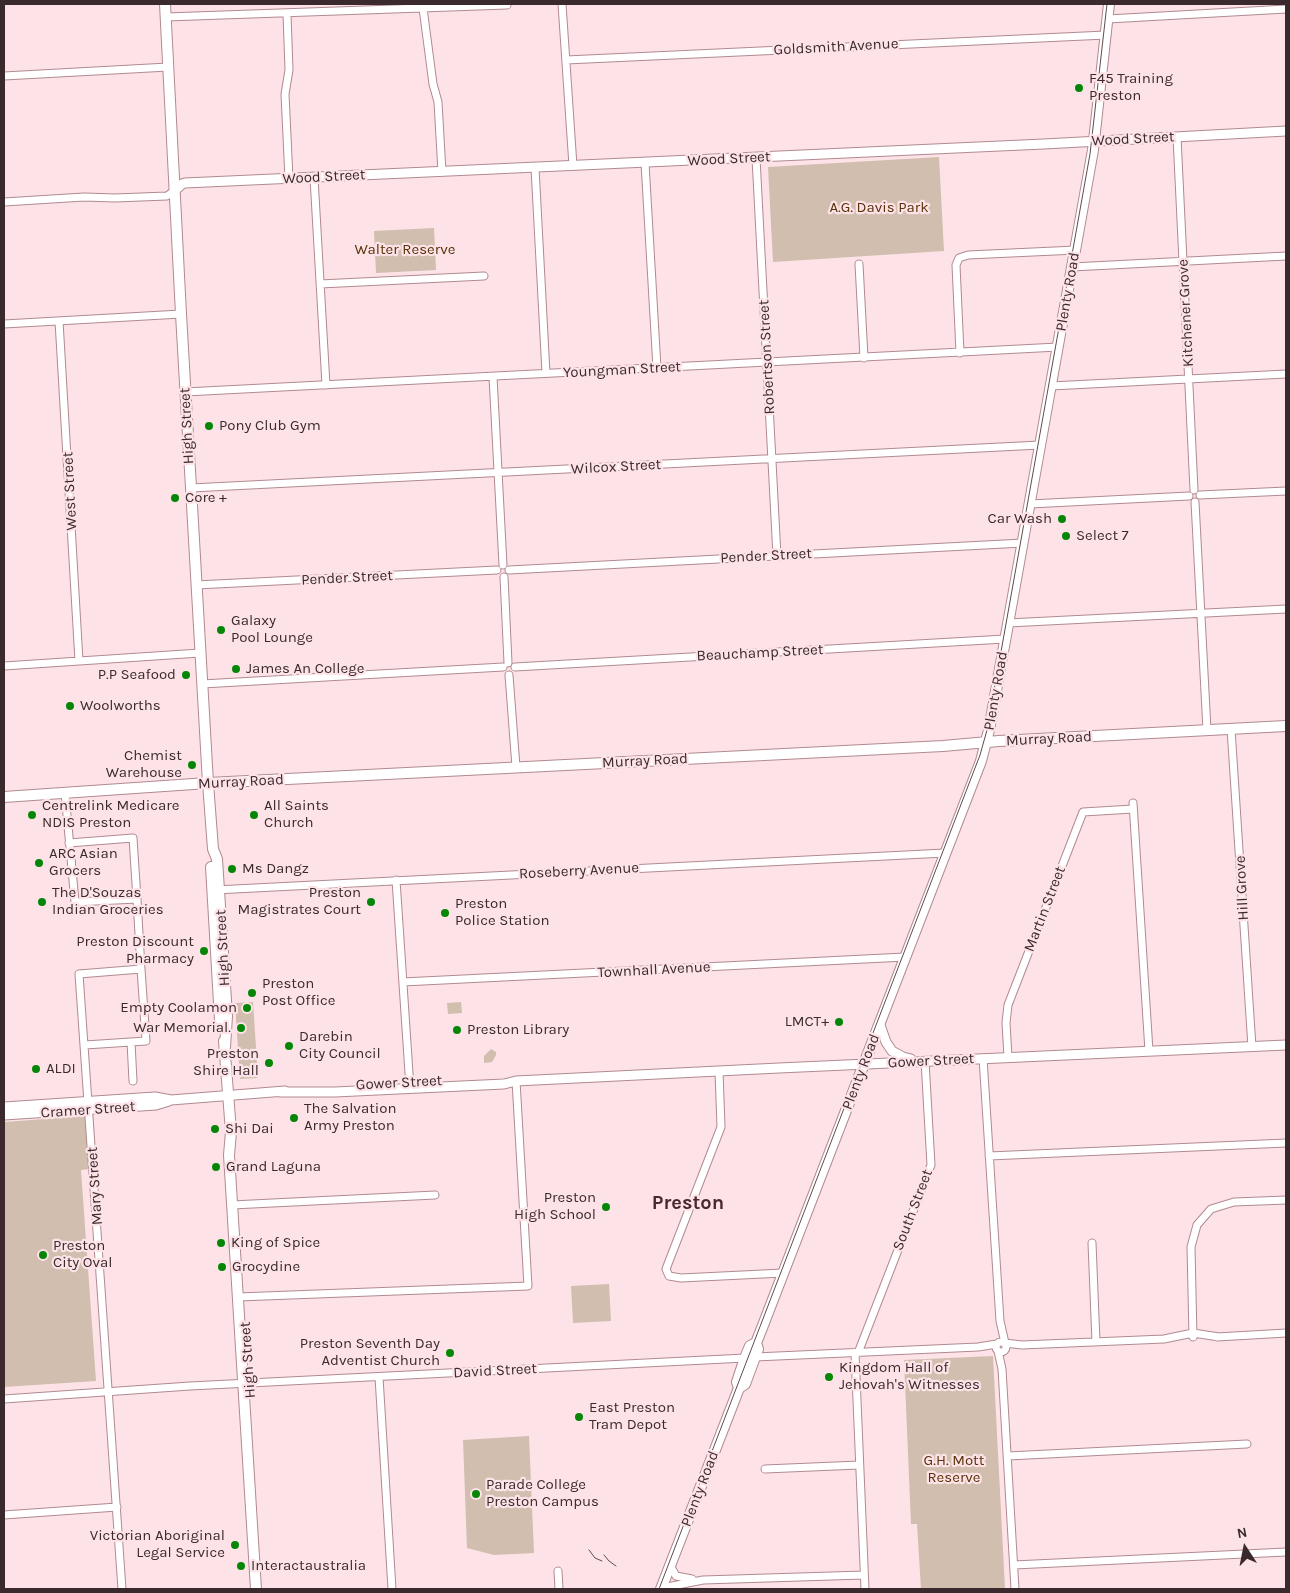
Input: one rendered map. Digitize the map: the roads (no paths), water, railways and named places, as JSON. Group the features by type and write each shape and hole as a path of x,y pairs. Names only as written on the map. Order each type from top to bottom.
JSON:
{"main road":[{"name":"High Street","path":"165,4 180,314 200,653 213,849 217,859 216,889 227,1016 225,1047 231,1132 229,1155 235,1205 262,1589"},
{"name":"Plenty Road","path":"661,1589 739,1388 736,1382 750,1358 750,1346 756,1343 784,1273 981,761 1076,250 1094,142 1109,4"},
{"name":"Murray Road","path":"4,797 208,783 943,746 1286,726"},
{"name":"High Street","path":"247,1384 256,1589"}],"street":[{"path":"166,17 286,14 507,4"},
{"path":"562,4 573,166"},
{"path":"423,8 433,84 438,102 442,172"},
{"path":"1108,19 1286,9"},
{"path":"286,14 289,70 285,94 289,179"},
{"name":"Goldsmith Avenue","path":"566,60 1106,35"},
{"path":"4,76 168,67"},
{"name":"Wood Street","path":"174,191 185,183 756,158 1286,131"},
{"name":"Kitchener Grove","path":"1177,137 1206,730"},
{"name":"Robertson Street","path":"756,158 777,556"},
{"path":"645,163 657,368"},
{"path":"535,168 546,373"},
{"path":"314,178 326,385"},
{"path":"4,202 84,197 167,196 174,191"},
{"path":"960,353 956,265 959,258 968,255 1076,250"},
{"path":"1072,268 1286,256"},
{"path":"858,264 864,358"},
{"path":"320,284 484,276"},
{"path":"4,324 180,314"},
{"name":"West Street","path":"59,321 79,661"},
{"name":"Youngman Street","path":"185,392 1058,347"},
{"path":"1051,386 1286,374"},
{"path":"493,377 498,474 500,568 498,574 504,577"},
{"name":"Wilcox Street","path":"191,488 498,474 1040,445"},
{"path":"1030,504 1286,492"},
{"name":"Pender Street","path":"510,570 1023,543"},
{"path":"500,568 507,566 510,570 508,576 504,577"},
{"name":"Pender Street","path":"196,586 500,568"},
{"path":"504,577 509,666 504,672 509,675 516,767"},
{"path":"1008,623 1286,609"},
{"name":"Beauchamp Street","path":"202,684 1005,639"},
{"path":"4,666 200,653"},
{"name":"Hill Grove","path":"1232,729 1252,1047"},
{"path":"65,793 75,902 137,899"},
{"name":"Martin Street","path":"1008,1057 1006,1023 1008,1005 1083,812 1133,806 1149,1051"},
{"path":"69,842 133,838 146,1041 85,1045"},
{"name":"Roseberry Avenue","path":"216,889 946,853"},
{"path":"396,880 410,1085"},
{"name":"Townhall Avenue","path":"403,982 905,957"},
{"name":"Mary Street","path":"122,1589 79,974 141,970"},
{"path":"880,1025 886,1042 892,1051 903,1057 921,1061"},
{"path":"130,1042 133,1081"},
{"name":"Gower Street","path":"228,1096 281,1092 314,1087 410,1085 503,1078 516,1081 1286,1045"},
{"path":"983,1058 1015,1589"},
{"name":"South Street","path":"865,1589 856,1353 931,1165 921,1061"},
{"path":"719,1071 721,1127 666,1269 669,1276 682,1278 784,1273"},
{"path":"241,1297 528,1286 516,1081"},
{"name":"Cramer Street","path":"4,1116 155,1097 171,1100 228,1096"},
{"name":"Cramer Street","path":"4,1107 89,1106"},
{"path":"989,1156 1286,1143"},
{"path":"235,1205 435,1195"},
{"path":"1193,1335 1191,1247 1197,1225 1211,1209 1234,1202 1286,1200"},
{"path":"1092,1243 1096,1342"},
{"name":"David Street","path":"4,1398 750,1358 1164,1339 1182,1340 1193,1335 1206,1339 1219,1336 1286,1333"},
{"path":"380,1377 392,1589"},
{"path":"1008,1456 1247,1444"},
{"path":"765,1469 859,1465"},
{"path":"4,1515 117,1507"},
{"path":"1014,1565 1286,1552"},
{"path":"670,1565 672,1572 677,1577 703,1580 864,1575"},
{"path":"558,1570 559,1589"},
{"path":"661,1589 703,1580"}],"tram line":[{"path":"659,1589 980,755 987,730 1090,154 1107,4"},
{"path":"589,1550 595,1558 602,1561"},
{"path":"604,1555 616,1566"}],"place":[{"name":"F45 Training Preston","path":"1079,88"},
{"name":"Pony Club Gym","path":"209,426"},
{"name":"Core +","path":"175,498"},
{"name":"Car Wash","path":"1062,519"},
{"name":"Select 7","path":"1066,536"},
{"name":"Galaxy Pool Lounge","path":"221,630"},
{"name":"James An College","path":"236,669"},
{"name":"P.P Seafood","path":"186,675"},
{"name":"Woolworths","path":"70,706"},
{"name":"Chemist Warehouse","path":"192,765"},
{"name":"Centrelink Medicare NDIS Preston","path":"32,815"},
{"name":"All Saints Church","path":"254,815"},
{"name":"ARC Asian Grocers","path":"39,863"},
{"name":"Ms Dangz","path":"232,869"},
{"name":"The D'Souzas Indian Groceries","path":"42,902"},
{"name":"Preston Magistrates Court","path":"371,902"},
{"name":"Preston Police Station","path":"445,913"},
{"name":"Preston Discount Pharmacy","path":"204,951"},
{"name":"Preston Post Office","path":"252,993"},
{"name":"Empty Coolamon","path":"247,1008"},
{"name":"LMCT+","path":"839,1022"},
{"name":"War Memorial.","path":"241,1028"},
{"name":"Preston Library","path":"457,1030"},
{"name":"Darebin City Council","path":"289,1046"},
{"name":"Preston Shire Hall","path":"269,1063"},
{"name":"ALDI","path":"36,1069"},
{"name":"The Salvation Army Preston","path":"294,1118"},
{"name":"Shi Dai","path":"215,1129"},
{"name":"Grand Laguna","path":"216,1167"},
{"name":"Preston High School","path":"606,1207"},
{"name":"King of Spice","path":"221,1243"},
{"name":"Preston City Oval","path":"43,1255"},
{"name":"Grocydine","path":"222,1267"},
{"name":"Preston Seventh Day Adventist Church","path":"450,1353"},
{"name":"Kingdom Hall of Jehovah's Witnesses","path":"829,1377"},
{"name":"East Preston Tram Depot","path":"579,1417"},
{"name":"Parade College Preston Campus","path":"476,1494"},
{"name":"Victorian Aboriginal Legal Service","path":"235,1545"},
{"name":"Interactaustralia","path":"241,1566"}],"district":[{"name":"Preston","path":"688,1203"}],"park label":[{"name":"A.G. Davis Park","path":"879,208"},
{"name":"Walter Reserve","path":"405,250"},
{"name":"G.H. Mott Reserve","path":"954,1470"}]}
